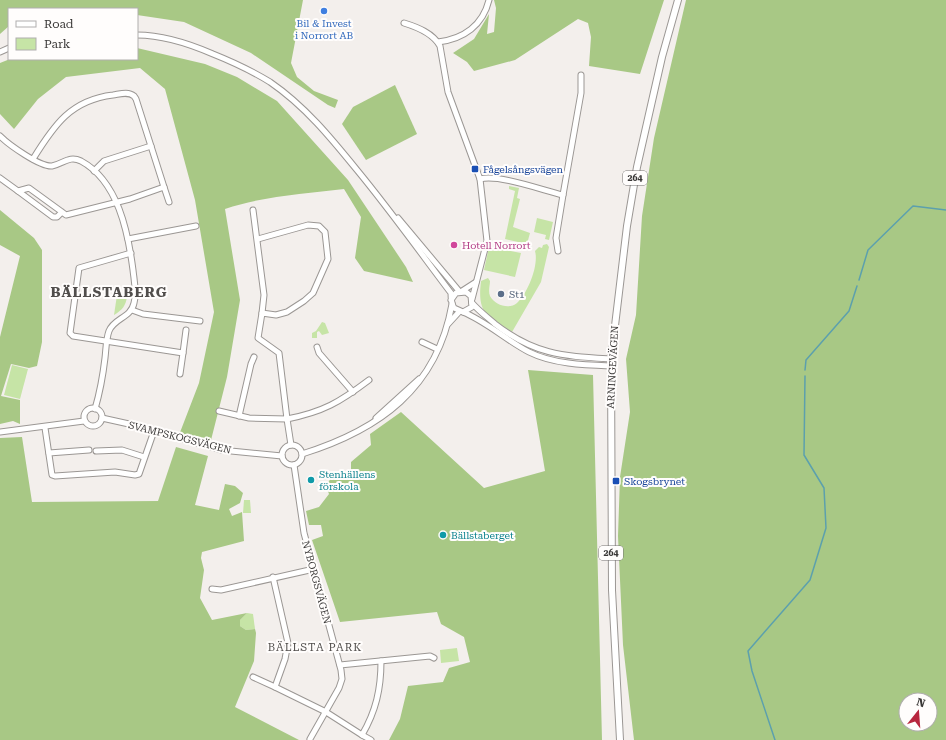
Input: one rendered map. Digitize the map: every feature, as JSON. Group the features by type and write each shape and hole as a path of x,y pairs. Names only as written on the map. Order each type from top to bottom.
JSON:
{"main road":[{"name":"ARNINGEVÄGEN","path":"620,740 612,590 611,362 626,226 636,167 662,57 678,0"}],"street":[{"path":"438,42 452,41 479,24 486,12 489,0"},
{"path":"404,23 420,27 438,42 448,92 480,179 487,241 483,262 476,282 477,285 470,310 461,312 446,327"},
{"path":"138,35 178,42 202,49 232,61 270,82 294,101 327,133 386,206 451,293 452,302 461,312 476,318 518,343 550,354 611,362"},
{"path":"558,251 556,238 581,93 581,75"},
{"path":"33,158 60,120 75,107 102,96 129,93 134,96 170,202"},
{"path":"0,136 33,158 49,166 54,166 67,159 80,161 94,171 109,189 117,202 131,253 135,302 132,310 111,327 107,341 102,378 95,409"},
{"path":"94,171 104,161 151,146"},
{"path":"480,179 487,177 502,179 563,195"},
{"path":"0,178 53,217 57,217 62,212"},
{"path":"18,191 29,188 66,216 164,187"},
{"path":"386,206 408,228 461,291 469,294 478,310 501,332"},
{"path":"252,210 258,239 264,295 258,338 279,353 291,445"},
{"path":"258,239 308,225 320,226 325,232 328,259 313,293 304,301 287,312 276,315 262,313"},
{"path":"128,239 196,226"},
{"path":"131,253 81,266 70,333 73,336 183,352"},
{"path":"302,454 332,444 383,417 401,402 416,387 437,349 446,327 453,296 476,282"},
{"path":"132,310 143,314 200,321"},
{"path":"180,374 186,330"},
{"path":"422,342 437,349"},
{"path":"317,347 319,353 353,392"},
{"path":"239,416 254,357"},
{"path":"219,411 249,418 287,419 307,415 346,398 369,380"},
{"path":"0,432 45,428 84,421 90,426 96,426 102,418 100,413 95,409"},
{"path":"84,421 84,416 87,411 95,409"},
{"name":"SVAMPSKOGSVÄGEN","path":"102,418 221,450 282,456 286,463 294,464"},
{"path":"45,428 52,475 55,476 115,472 135,475 139,474 154,431"},
{"path":"282,456 284,449 291,445 299,447 302,454 300,461 294,464"},
{"path":"49,453 89,450"},
{"path":"96,452 122,450 144,457"},
{"name":"NYBORGSVÄGEN","path":"294,464 301,521 340,665 342,679 326,712 310,739"},
{"path":"212,589 221,590 273,577 314,569"},
{"path":"273,577 288,643 285,659 275,687"},
{"path":"340,665 430,656 434,658"},
{"path":"362,735 373,715 380,694 381,661"},
{"path":"253,677 326,712 370,740"}],"green space":[{"path":"0,0 303,0 291,63 297,77 314,91 338,100 335,108 328,105 251,53 184,22 138,15 138,8 8,8 8,27 0,34"},
{"path":"494,0 664,0 640,74 589,66 591,37 588,23 578,19 515,60 474,71 467,62 453,53 474,39 489,14 487,34 494,32 496,8"},
{"path":"686,0 946,0 946,740 634,740 623,645 618,536 620,477 630,412 626,359 636,315 642,216 654,138"},
{"path":"138,48 205,64 237,77 277,101 348,180 406,267 413,282 364,271 355,258 361,217 344,189 269,198 225,209 240,300 227,377 210,444 179,435 199,383 214,312 195,200 165,89 140,68 66,77 38,99 14,129 0,114 0,63 8,60 138,60"},
{"path":"395,85 417,134 366,160 342,124 353,107"},
{"path":"509,186 519,188 517,198 520,199 513,227 530,233 527,244 505,239 515,191 509,189"},
{"path":"0,210 34,238 42,250 42,342 37,366 29,368 11,364 1,396 20,400 20,424 13,421 0,424 0,337 20,256 0,245"},
{"path":"537,218 553,222 549,240 545,239 546,235 534,232"},
{"path":"547,244 549,247 541,282 512,332 496,322 482,308 480,292 481,281 488,278 490,281 490,296 495,302 502,306 514,305 529,286 534,271 536,257 535,251 539,247 542,248 543,245"},
{"path":"489,247 521,253 515,277 484,270"},
{"path":"117,295 127,296 123,307 114,315"},
{"path":"322,322 325,323 329,333 322,335 319,331 317,332 317,338 312,338 312,333 316,331"},
{"path":"12,365 28,369 20,399 4,395"},
{"path":"528,370 593,375 602,740 389,740 400,719 408,686 443,682 449,668 470,662 464,637 441,624 437,612 340,622 312,540 323,536 321,525 309,525 306,511 319,507 329,494 326,486 331,478 338,476 345,478 351,470 351,462 371,445 370,434 401,412 484,488 545,471"},
{"path":"22,437 32,502 158,501 176,447 208,456 195,505 219,510 225,484 235,486 243,493 240,503 229,509 232,516 242,512 244,541 202,552 201,558 204,570 200,598 212,620 247,613 240,620 240,626 246,630 255,629 254,661 235,707 299,740 0,740 0,438"},
{"path":"244,500 250,500 251,513 243,513"},
{"path":"247,613 253,614 255,629 246,630 240,626 240,620"},
{"path":"457,648 459,661 441,663 440,650"}],"waterway":[{"path":"859,280 868,250 913,206 946,210"},
{"path":"805,370 806,360 849,311 857,286"},
{"path":"775,740 752,671 748,651 810,580 826,528 824,488 804,455 805,376"}],"place":[{"name":"Bil & Invest i Norrort AB","path":"324,11"},
{"name":"Fågelsångsvägen","path":"475,169"},
{"name":"Hotell Norrort","path":"454,245"},
{"name":"St1","path":"501,294"},
{"name":"Stenhällens förskola","path":"311,480"},
{"name":"Skogsbrynet","path":"616,481"},
{"name":"Bällstaberget","path":"443,535"}],"district":[{"name":"BÄLLSTABERG","path":"109,292"},
{"name":"BÄLLSTA PARK","path":"315,647"}]}
